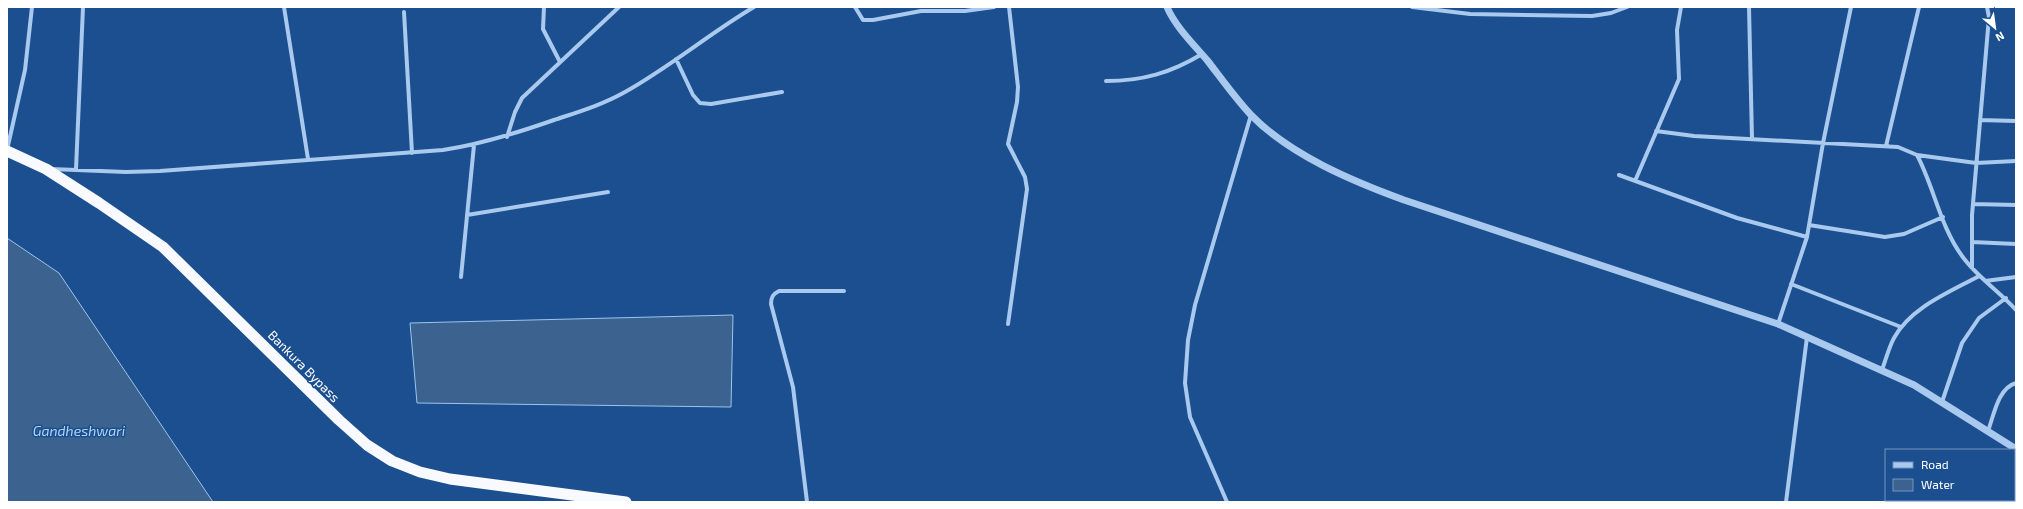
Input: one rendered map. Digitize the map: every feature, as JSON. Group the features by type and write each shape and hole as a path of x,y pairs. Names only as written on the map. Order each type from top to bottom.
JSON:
{"highway":[{"name":"Bankura Bypass","path":"7,150 46,169 99,202 163,247 339,420 367,445 392,461 420,472 450,479 626,502"}],"street":[{"path":"7,150 24,70 32,7"},
{"path":"76,169 83,7"},
{"path":"284,7 308,159"},
{"path":"544,7 543,29 560,62"},
{"path":"507,137 515,112 522,98 619,7"},
{"path":"46,169 126,172 160,171 308,159 412,153 474,145 507,137 604,103 646,80 754,7"},
{"path":"855,7 863,20 873,20 921,11 965,11 994,7"},
{"path":"1008,324 1027,189 1025,177 1008,144 1017,102 1018,87 1009,7"},
{"path":"1166,7 1251,115 1284,141 1317,162 1375,190 1778,324 1914,385 2016,449"},
{"path":"1412,7 1470,14 1568,16 1611,13 1627,7"},
{"path":"1635,181 1678,79 1677,30 1681,7"},
{"path":"1749,7 1752,139"},
{"path":"1778,324 1807,237 1823,143 1851,7"},
{"path":"1886,146 1919,7"},
{"path":"1972,268 1973,204 1989,17 1988,7"},
{"path":"404,12 412,153"},
{"path":"1106,81 1126,81 1158,75 1181,66 1202,54"},
{"path":"676,59 693,95 700,103 711,104 782,92"},
{"path":"1227,502 1190,417 1185,383 1188,340 1195,305 1251,115"},
{"path":"1980,120 2016,121"},
{"path":"1656,131 1694,136 1898,146 1917,155 1976,163 2016,161"},
{"path":"461,277 474,145"},
{"path":"1917,155 1951,238 1961,256 1985,282 2006,298 2015,308"},
{"path":"1619,175 1737,218 1807,237"},
{"path":"466,216 608,192"},
{"path":"1973,204 2016,205"},
{"path":"1809,225 1885,237 1904,234 1943,218"},
{"path":"1972,242 2016,244"},
{"path":"1882,370 1894,338 1912,317 1936,300 1979,276"},
{"path":"1985,282 2016,277"},
{"path":"1791,284 1902,328"},
{"path":"807,502 793,387 771,304 771,298 779,291 844,291"},
{"path":"1942,402 1962,343 1979,318 2006,298"},
{"path":"1786,502 1807,336"},
{"path":"1988,431 2002,394 2006,388 2016,383"}],"water":[{"name":"Gandheshwari","path":"7,238 59,273 213,502 7,502"},
{"path":"733,315 731,407 417,403 410,323"}]}
